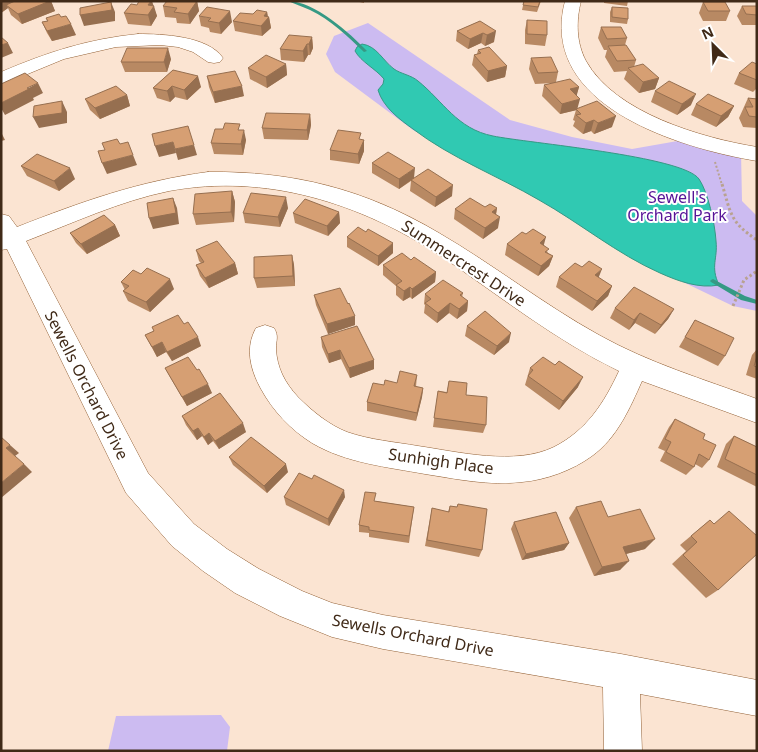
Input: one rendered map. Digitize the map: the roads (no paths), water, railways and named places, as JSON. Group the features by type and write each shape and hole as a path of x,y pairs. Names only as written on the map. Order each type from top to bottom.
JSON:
{"street":[{"path":"572,1 569,16 569,36 574,55 592,82 623,108 666,130 712,146 757,154"},
{"path":"1,79 59,55 101,44 123,41 144,40 185,44 207,52 214,58"},
{"name":"Summercrest Drive","path":"5,234 156,187 220,179 263,180 309,186 371,207 403,223 431,239 542,314 635,366 757,411"},
{"name":"Sewells Orchard Drive","path":"5,234 136,483 182,535 247,581 292,604 332,620 383,632 621,672 757,698"},
{"name":"Sunhigh Place","path":"265,335 262,351 269,376 278,392 309,425 334,440 365,450 485,470 517,470 539,466 563,457 582,446 600,430 614,411 635,366"},
{"path":"621,672 623,751"}],"water":[{"path":"362,44 376,51 394,69 418,81 460,121 480,132 511,139 636,157 687,171 699,179 705,192 714,226 716,241 715,273 719,285 689,284 644,265 539,200 459,158 428,139 397,117 384,102 378,90 383,84 384,79 361,59 355,51"}],"waterway":[{"path":"290,1 322,15 365,51"},
{"path":"713,281 743,298 757,302"}],"park label":[{"name":"Sewell's Orchard Park","path":"677,206"}]}
